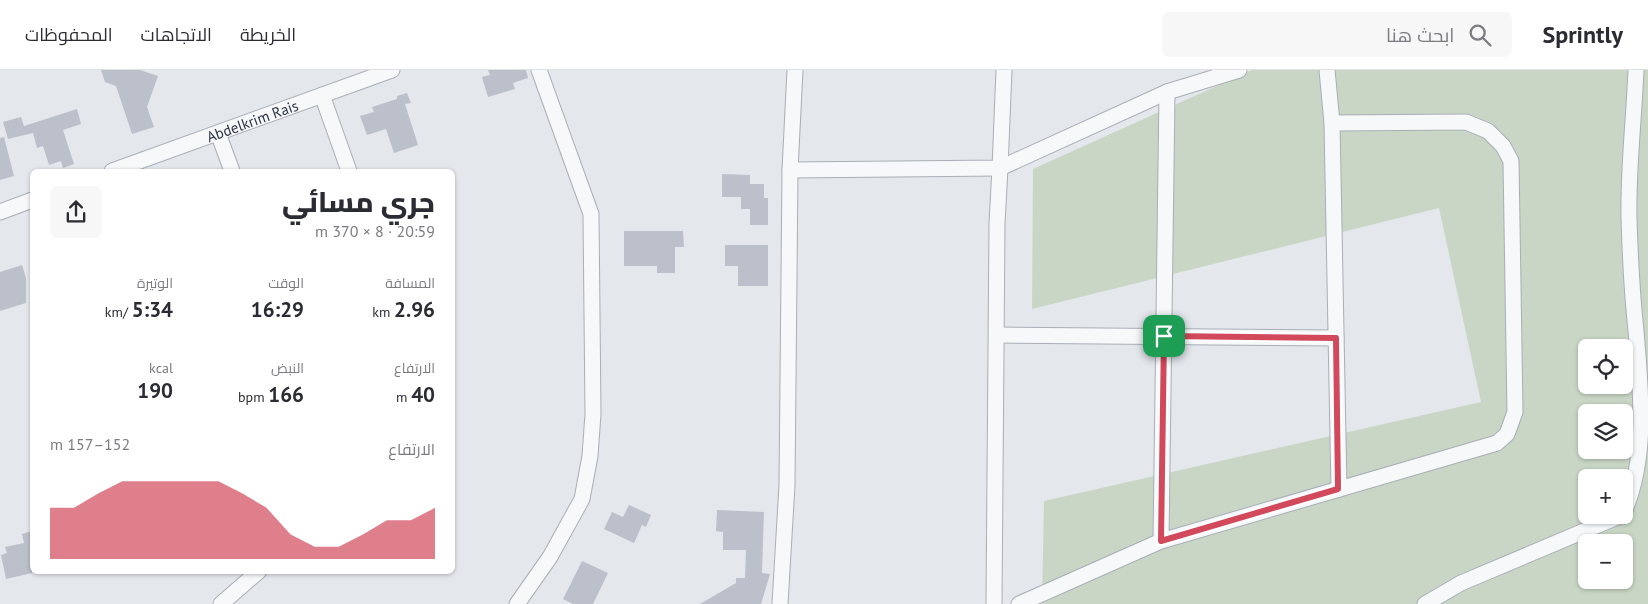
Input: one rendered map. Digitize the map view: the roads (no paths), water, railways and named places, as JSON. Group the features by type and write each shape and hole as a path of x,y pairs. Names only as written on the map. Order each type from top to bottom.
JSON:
{"street":[{"name":"Abdelkrim Rais","path":"118,169 392,70"},
{"path":"517,604 546,563 582,499 588,471 593,421 594,354 591,214 539,70"},
{"path":"780,604 787,475 790,170 794,70"},
{"path":"994,604 1000,168 1004,70"},
{"path":"790,170 1000,168 1167,92 1239,70"},
{"path":"1327,70 1332,123 1338,489"},
{"path":"1633,497 1642,468 1644,430 1632,296 1629,215 1636,70"},
{"path":"1161,541 1167,92"},
{"path":"322,95 348,169"},
{"path":"1019,604 1161,541 1497,443 1508,434 1515,412 1511,160 1503,146 1488,131 1466,122 1332,123"},
{"path":"218,133 231,169"},
{"path":"0,212 30,201"},
{"path":"997,335 1336,338"},
{"path":"1425,604 1461,583 1601,524"},
{"path":"221,604 256,574"}]}
